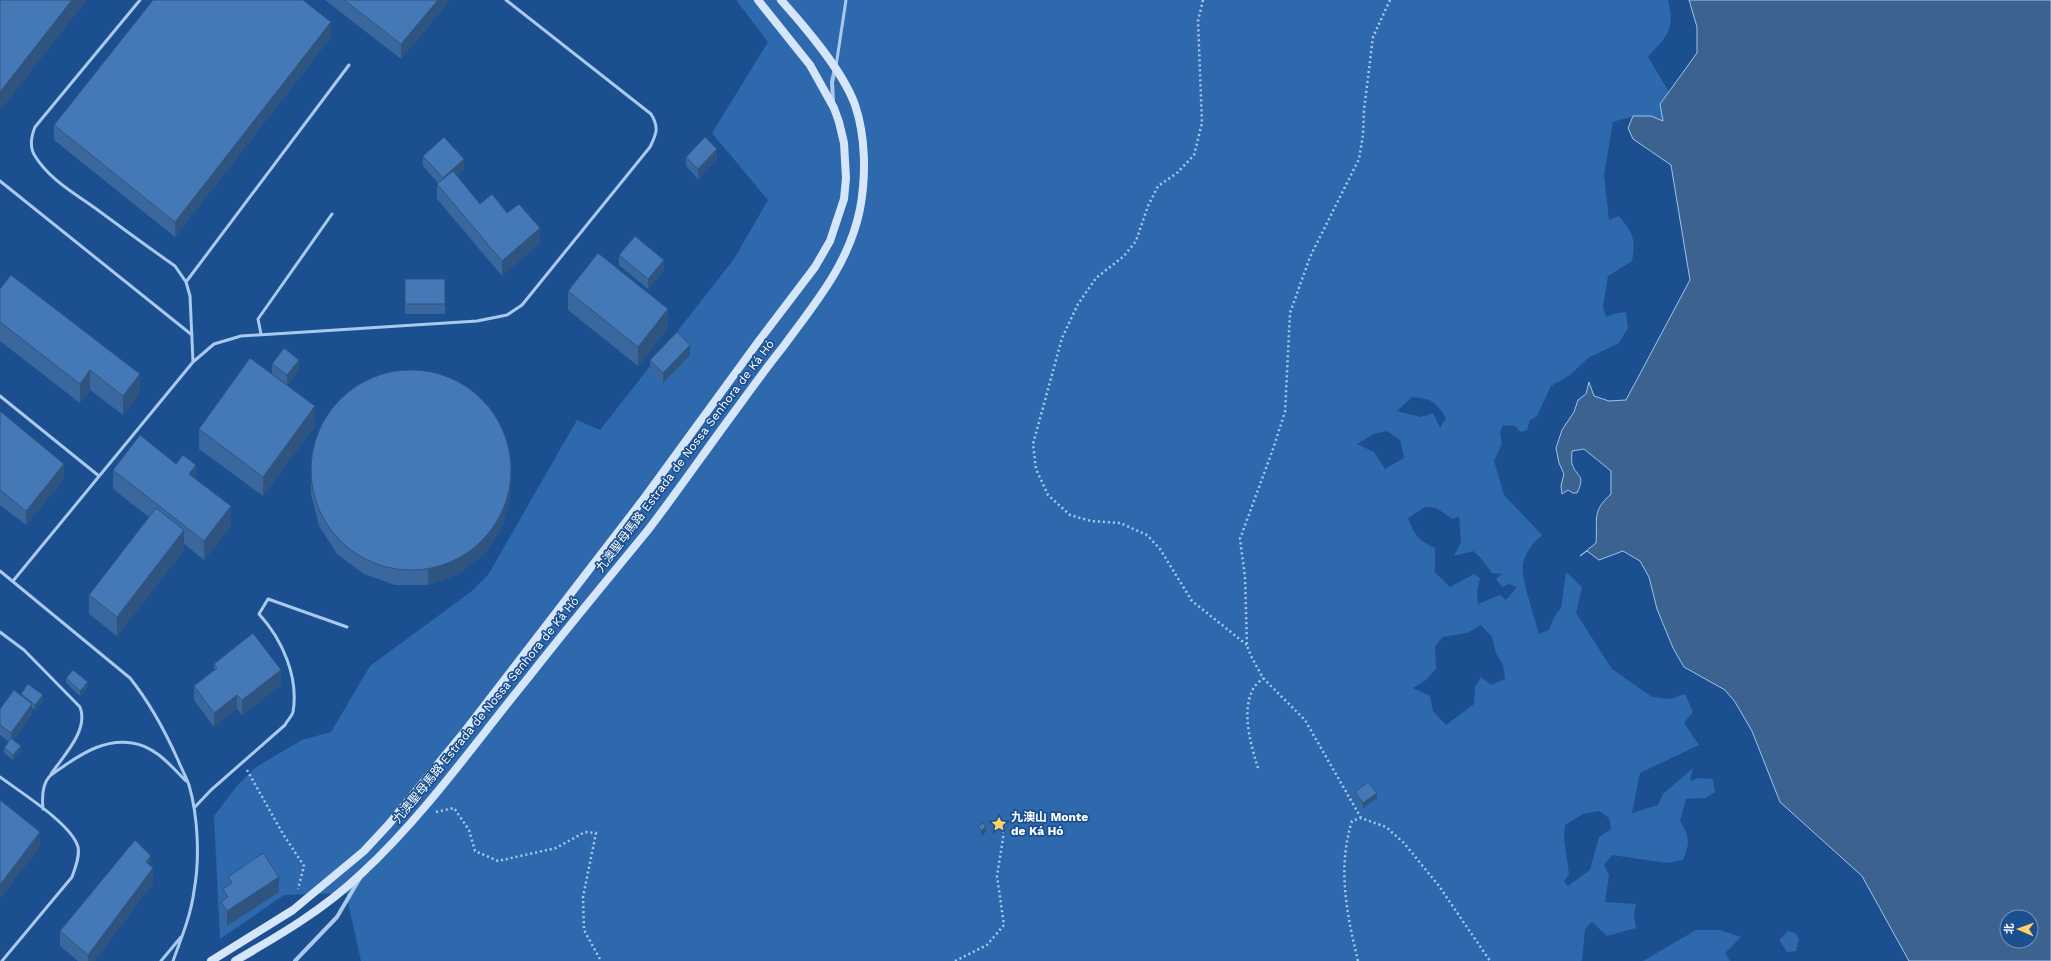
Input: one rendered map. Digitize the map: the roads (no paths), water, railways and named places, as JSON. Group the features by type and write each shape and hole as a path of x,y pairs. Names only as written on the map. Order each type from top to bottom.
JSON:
{"street":[{"name":"九澳聖母馬路 Estrada de Nossa Senhora de Ká Hó","path":"211,961 301,904 364,851 389,824 464,731 642,501 758,342 815,267 830,241 844,199 847,160 844,143 834,108 810,65 758,0"},
{"name":"九澳聖母馬路 Estrada de Nossa Senhora de Ká Hó","path":"235,961 297,924 335,898 363,873 416,817 649,528 782,347 821,298 838,271 856,227 863,180 862,147 855,105 835,69 801,22 781,0"},
{"path":"834,108 832,82 835,69"},
{"path":"295,961 338,917 363,873"},
{"path":"301,904 309,916"}],"lane":[{"path":"140,0 34,127 31,136 31,146 34,155 58,182 175,266 186,282 190,296 193,335 193,362"},
{"path":"13,581 193,362 214,344 241,336 261,334 477,321 507,315 522,305 650,147 657,133 656,123 651,114 506,0"},
{"path":"835,69 846,0"},
{"path":"186,282 349,64"},
{"path":"0,181 193,335"},
{"path":"261,334 258,319 332,214"},
{"path":"0,396 98,476"},
{"path":"0,571 130,678 145,696 166,735 189,784 194,808 197,842 194,891 183,934 173,961"},
{"path":"194,808 211,790 285,725 293,713 293,690 287,660 271,628 259,614 268,599 347,627"},
{"path":"0,632 24,650 80,707 83,714 79,732 49,777 43,792 43,809"},
{"path":"49,777 77,757 100,745 132,743 146,747 164,758 189,784"},
{"path":"0,777 64,825 75,839 78,848 76,868 72,877 2,961"},
{"path":"161,961 183,934"}],"place":[{"name":"九澳山 Monte de Ká Hó","path":"999,824"}]}
